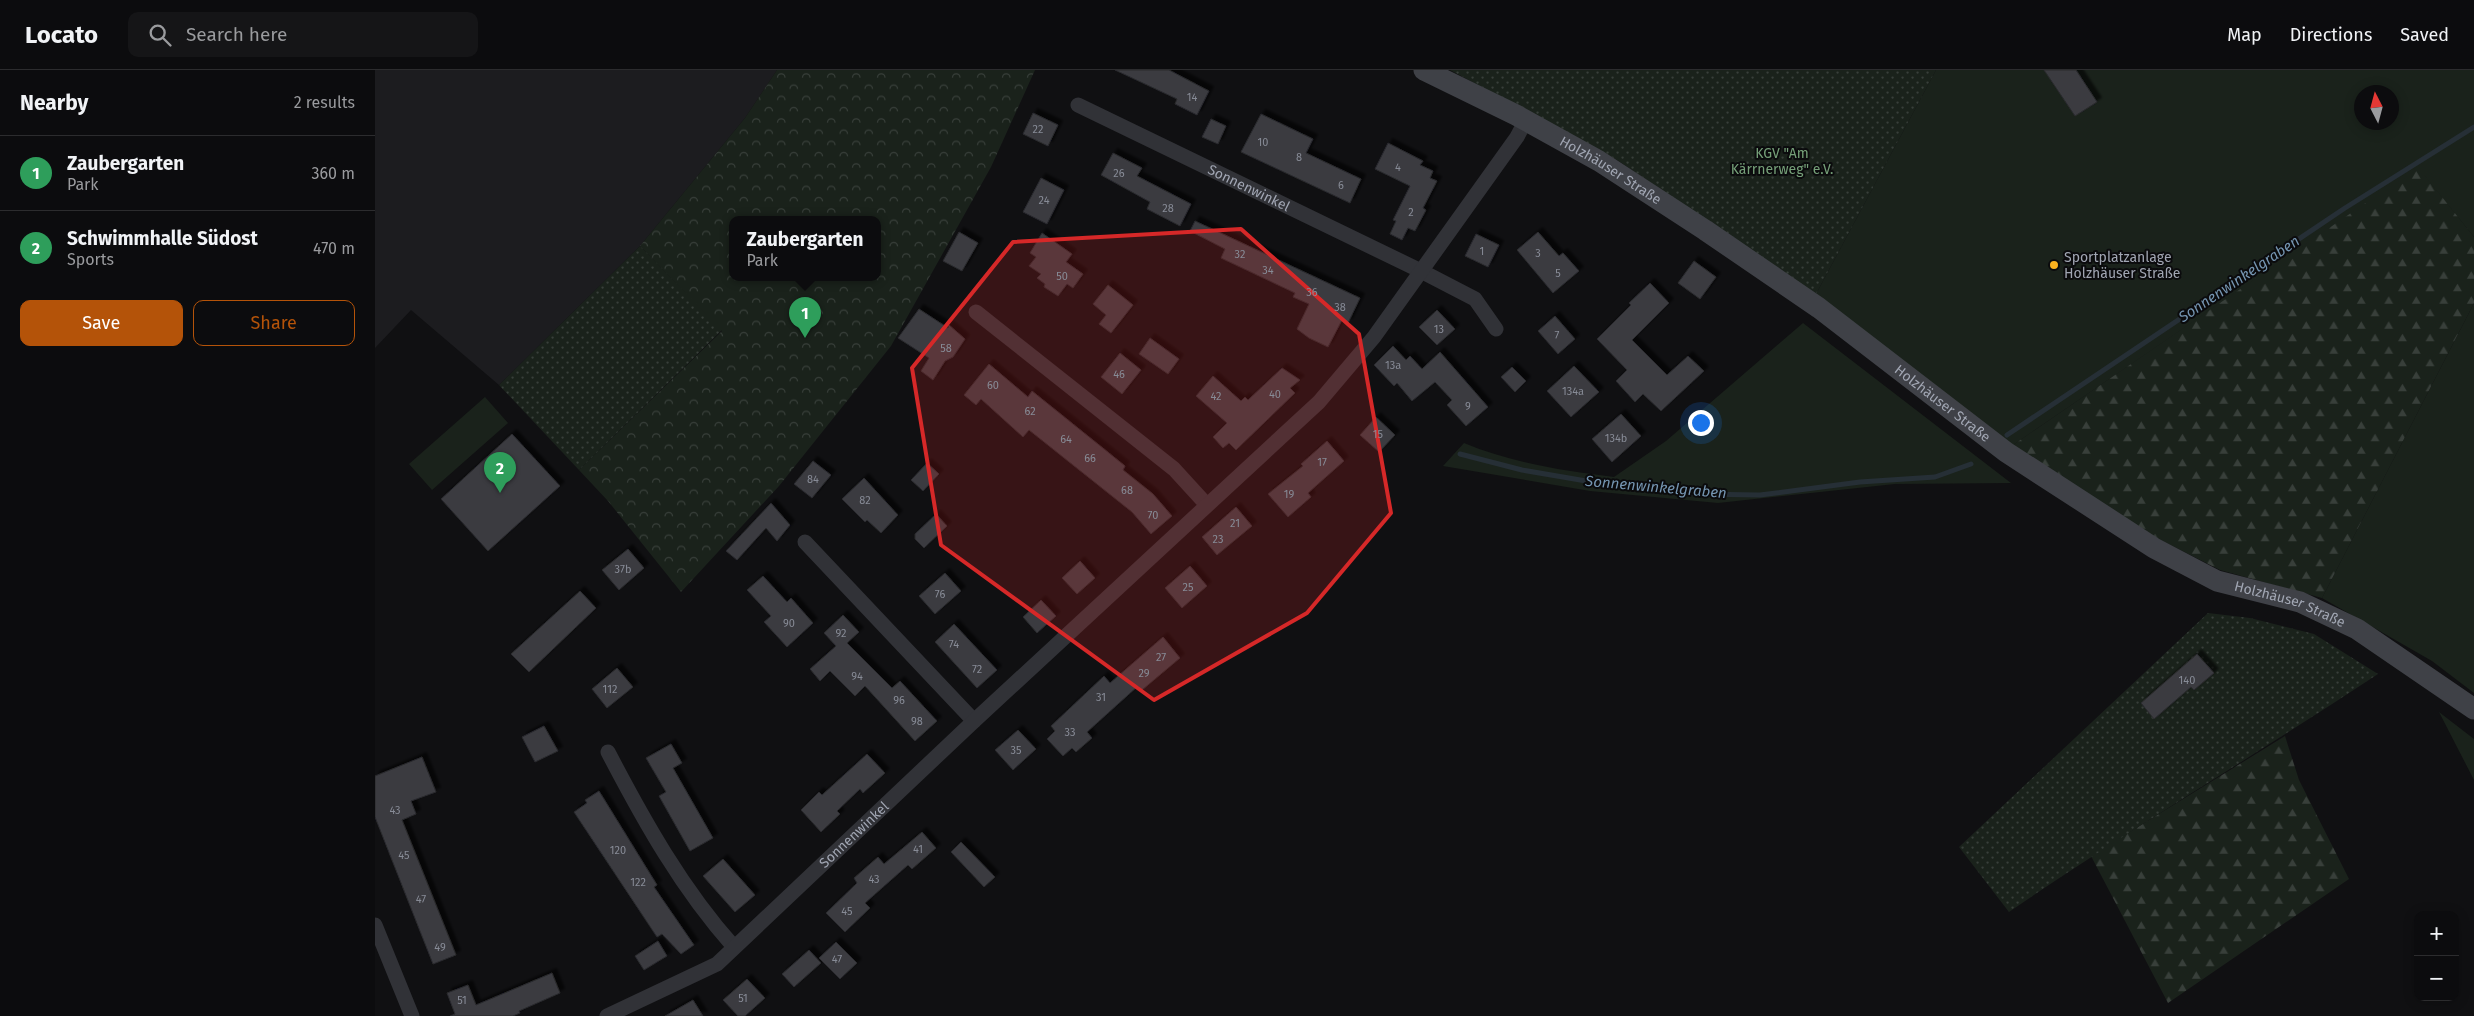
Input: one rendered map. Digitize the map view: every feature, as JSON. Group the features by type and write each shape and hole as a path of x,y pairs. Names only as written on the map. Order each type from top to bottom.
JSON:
{"main road":[{"name":"Holzhäuser Straße","path":"1423,70 1526,120 1599,160 1740,253 1819,308 2006,452 2154,548 2217,581 2299,602 2357,629 2474,709"}],"street":[{"name":"Sonnenwinkel","path":"1078,105 1421,270 1475,299 1496,329"},
{"name":"Sonnenwinkel","path":"607,1016 717,964 974,720 1319,402 1374,337 1517,138 1526,120"},
{"path":"976,312 1174,469 1207,504"},
{"path":"805,542 974,720"},
{"path":"608,752 635,804 685,886 709,920 733,948"},
{"path":"375,925 412,1016"}],"highlighted area":[{"path":"1241,229 1359,334 1391,513 1307,613 1154,700 941,545 912,368 1013,242"}],"shaded area":[{"path":"375,70 777,70 745,118 640,246 499,385 411,310 375,348"}],"green space":[{"path":"777,70 1035,70 991,167 891,346 779,486 681,592 608,501 579,470 722,331 640,246 745,118"},
{"name":"KGV \"Am Kärrnerweg\" e.V.","path":"1450,70 1936,70 1816,294 1617,160"},
{"name":"Sportplatzanlage Holzhäuser Straße","path":"1936,70 2474,70 2474,237 2418,168 2013,445 1816,294"},
{"path":"2418,167 2474,237 2474,303 2322,598 2220,570 2149,534 2013,445"},
{"path":"640,246 722,330 579,470 499,385"},
{"path":"2474,303 2474,693 2432,661 2322,598"},
{"path":"1803,323 2011,483 1895,484 1718,503 1590,491 1443,466 1464,443 1519,461 1614,477 1666,441"},
{"path":"485,397 508,423 432,490 409,464"},
{"path":"2208,613 2250,618 2314,634 2378,674 2009,912 1959,847"},
{"path":"2439,712 2474,739 2474,780"},
{"path":"2285,736 2299,780 2349,879 2168,1003 2091,856"}],"building":[{"path":"1115,70 1169,70 1209,91 1197,115 1175,104 1177,99"},
{"path":"2044,70 2076,70 2097,102 2075,116"},
{"path":"1033,113 1058,125 1048,146 1023,134"},
{"path":"1261,114 1313,139 1306,153 1361,179 1350,203 1241,152"},
{"path":"1211,119 1226,126 1218,144 1202,137"},
{"path":"1388,143 1423,161 1420,165 1433,171 1430,178 1437,181 1423,208 1426,210 1415,231 1408,228 1402,240 1390,234 1396,221 1393,220 1410,186 1375,169"},
{"path":"1113,153 1142,168 1137,176 1191,204 1180,226 1147,209 1150,202 1101,175"},
{"path":"1041,178 1064,190 1047,224 1023,212"},
{"path":"1195,221 1360,298 1348,323 1342,320 1328,347 1309,338 1297,329 1309,304 1293,297 1295,293 1221,258 1225,249 1190,231"},
{"path":"959,232 978,243 962,271 943,261"},
{"path":"1538,232 1559,256 1563,253 1579,271 1553,293 1517,250"},
{"path":"1042,233 1072,254 1066,262 1083,274 1073,288 1067,284 1058,296 1044,287 1045,284 1037,278 1041,274 1029,266 1036,257 1030,253"},
{"path":"1476,234 1499,245 1488,267 1465,256"},
{"path":"1694,261 1716,277 1700,299 1678,283"},
{"path":"1650,283 1669,303 1632,340 1667,375 1688,356 1704,371 1661,411 1643,394 1635,402 1616,381 1627,370 1597,339 1631,305 1629,303"},
{"path":"1108,285 1133,305 1111,333 1099,324 1106,315 1093,304"},
{"path":"919,309 948,328 949,325 965,339 953,357 945,361 933,380 921,371 929,358 898,338"},
{"path":"1437,310 1455,329 1437,345 1419,327"},
{"path":"1555,316 1575,339 1558,354 1538,331"},
{"path":"1150,338 1179,359 1168,374 1139,354"},
{"path":"1393,346 1406,360 1410,356 1422,369 1440,352 1488,407 1466,426 1447,405 1452,400 1435,382 1412,401 1397,383 1394,386 1374,365"},
{"path":"1120,353 1141,370 1122,394 1101,377"},
{"path":"989,364 1028,397 1032,391 1125,466 1123,470 1153,494 1172,516 1151,534 1132,512 1029,430 1023,437 981,399 976,405 964,395"},
{"path":"1574,366 1599,392 1571,417 1547,391"},
{"path":"1512,367 1526,381 1515,392 1501,377"},
{"path":"1282,368 1300,380 1290,388 1295,393 1236,450 1229,443 1223,448 1213,437 1227,423 1196,396 1213,376 1241,401 1245,397 1248,400"},
{"path":"1621,414 1641,436 1612,462 1592,439"},
{"path":"1376,417 1395,435 1379,452 1360,435"},
{"path":"512,434 560,486 488,551 441,499"},
{"path":"1327,441 1344,461 1308,493 1311,497 1288,517 1268,494 1303,466 1301,464"},
{"path":"813,461 831,475 812,498 794,484"},
{"path":"927,463 939,474 923,491 911,480"},
{"path":"864,478 898,515 881,533 867,520 865,522 842,499"},
{"path":"771,503 790,525 777,541 766,528 737,560 726,551"},
{"path":"1236,507 1252,526 1217,555 1202,537"},
{"path":"936,514 947,526 924,548 915,539 915,534"},
{"path":"628,549 644,568 619,590 602,570"},
{"path":"1080,561 1095,578 1077,594 1062,578"},
{"path":"1190,566 1207,586 1182,608 1165,588"},
{"path":"945,573 961,591 935,614 919,596"},
{"path":"763,576 787,602 791,598 813,623 787,647 764,622 771,616 747,590"},
{"path":"580,591 596,608 529,672 511,654"},
{"path":"1041,600 1056,616 1037,633 1023,617"},
{"path":"843,615 859,632 847,643 892,688 900,681 937,721 915,741 865,686 855,696 830,671 820,681 810,669 836,646 824,633"},
{"path":"954,624 997,670 977,688 935,642"},
{"path":"1163,637 1180,658 1142,690 1138,686 1087,732 1092,738 1076,752 1072,748 1063,756 1047,739 1055,731 1051,726 1104,676 1110,683"},
{"path":"2197,654 2214,673 2194,690 2191,687 2154,719 2141,703"},
{"path":"617,668 633,687 607,708 592,689"},
{"path":"544,726 558,751 535,762 522,737"},
{"path":"1018,730 1036,749 1013,770 995,750"},
{"path":"671,744 682,763 673,768 713,838 690,851 659,796 666,792 646,758"},
{"path":"867,754 885,773 863,793 860,789 837,811 840,814 821,832 801,810 819,792 822,795"},
{"path":"422,757 436,792 411,801 416,814 402,820 456,955 433,964 375,817 375,776"},
{"path":"599,791 657,885 654,887 694,945 681,954 662,934 657,937 574,812 587,803 585,800"},
{"path":"922,832 936,848 912,869 908,865 865,903 870,908 845,932 826,913 857,883 854,878 878,857 884,864"},
{"path":"961,842 995,877 984,887 951,852"},
{"path":"723,859 755,895 735,912 703,876"},
{"path":"658,941 667,956 644,970 635,956"},
{"path":"836,942 857,963 840,979 819,958"},
{"path":"809,950 821,963 794,987 782,974"},
{"path":"552,973 560,993 519,1011 520,1013 513,1016 450,1016 455,1014 447,993 468,985 476,1005"},
{"path":"747,979 765,998 745,1016 738,1016 723,1000"},
{"path":"693,1000 703,1016 665,1016"}],"waterway":[{"name":"Sonnenwinkelgraben","path":"2007,435 2345,208 2474,127"},
{"name":"Sonnenwinkelgraben","path":"1460,454 1522,470 1598,483 1697,494 1760,495 1860,482 1935,477 1971,464"}],"place":[{"name":"Sportplatzanlage Holzhäuser Straße","path":"2054,265"},
{"name":"Zaubergarten","path":"805,338"},
{"name":"Schwimmhalle Südost","path":"500,493"}]}
